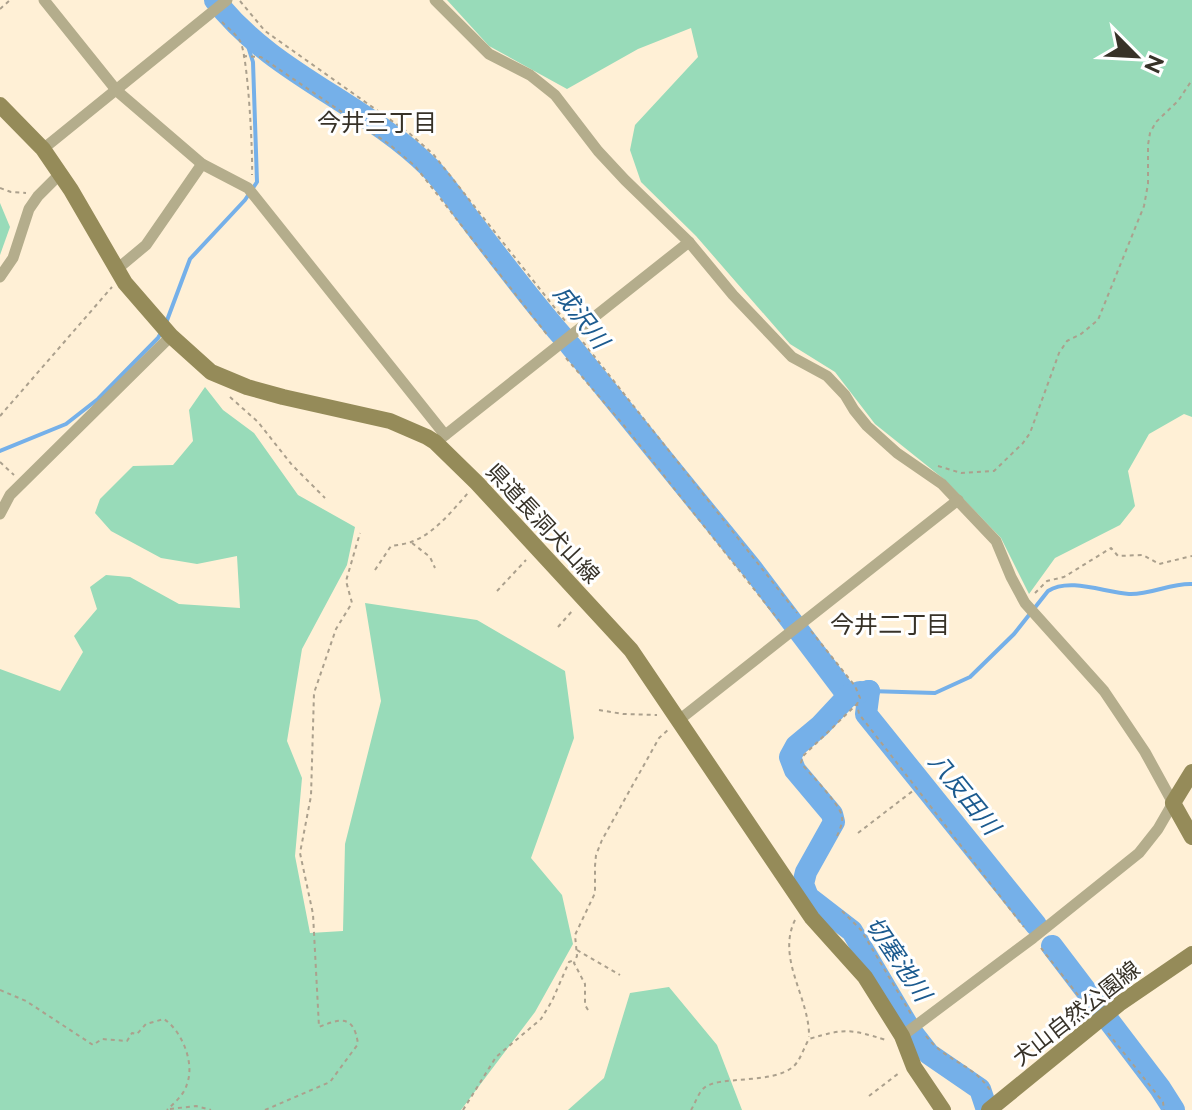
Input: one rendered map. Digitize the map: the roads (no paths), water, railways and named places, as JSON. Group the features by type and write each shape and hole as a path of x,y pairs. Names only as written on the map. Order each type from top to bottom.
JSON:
{"main road":[{"name":"県道長洞犬山線","path":"0,105 43,149 118,273 165,330 211,372 247,387 390,421 440,439 536,549 631,650 802,905 865,977 943,1110"},
{"path":"1192,772 1173,803 1192,837"},
{"name":"犬山自然公園線","path":"989,1110 1119,1004 1192,954"}],"street":[{"path":"44,0 117,91 202,164 251,191 440,439 689,242"},
{"path":"43,149 227,0"},
{"path":"435,0 489,54 530,75 555,95 598,151 689,242 733,295 792,357 827,376 867,426 897,453 942,484 996,541 1025,603 1104,691 1145,752 1173,803 1139,853 918,1025 907,1049"},
{"path":"118,273 146,245 202,164"},
{"path":"0,277 13,258 29,209 60,174"},
{"path":"0,514 10,495 165,330"},
{"path":"675,715 793,630 958,500"}],"waterway":[{"name":"成沢川","path":"215,0 238,26 264,48 377,125 430,168 532,300 753,570 848,696 869,691"},
{"path":"166,323 190,259 245,200 257,182 253,62 244,34"},
{"path":"0,451 66,424 98,399 162,331"},
{"path":"869,691 935,693 970,677 1014,634 1048,591 1057,587 1067,585 1129,594 1192,584"},
{"name":"八反田川","path":"869,691 866,714 1036,925"},
{"name":"切塞池川","path":"860,692 848,696 796,746 790,757 795,770 832,814 834,822 806,872 803,884 808,897 852,931 911,1031 929,1054 980,1089 987,1110"},
{"name":"八反田川","path":"1052,946 1174,1110"}],"district":[{"name":"今井三丁目","path":"377,123"},
{"name":"今井二丁目","path":"890,625"}]}
